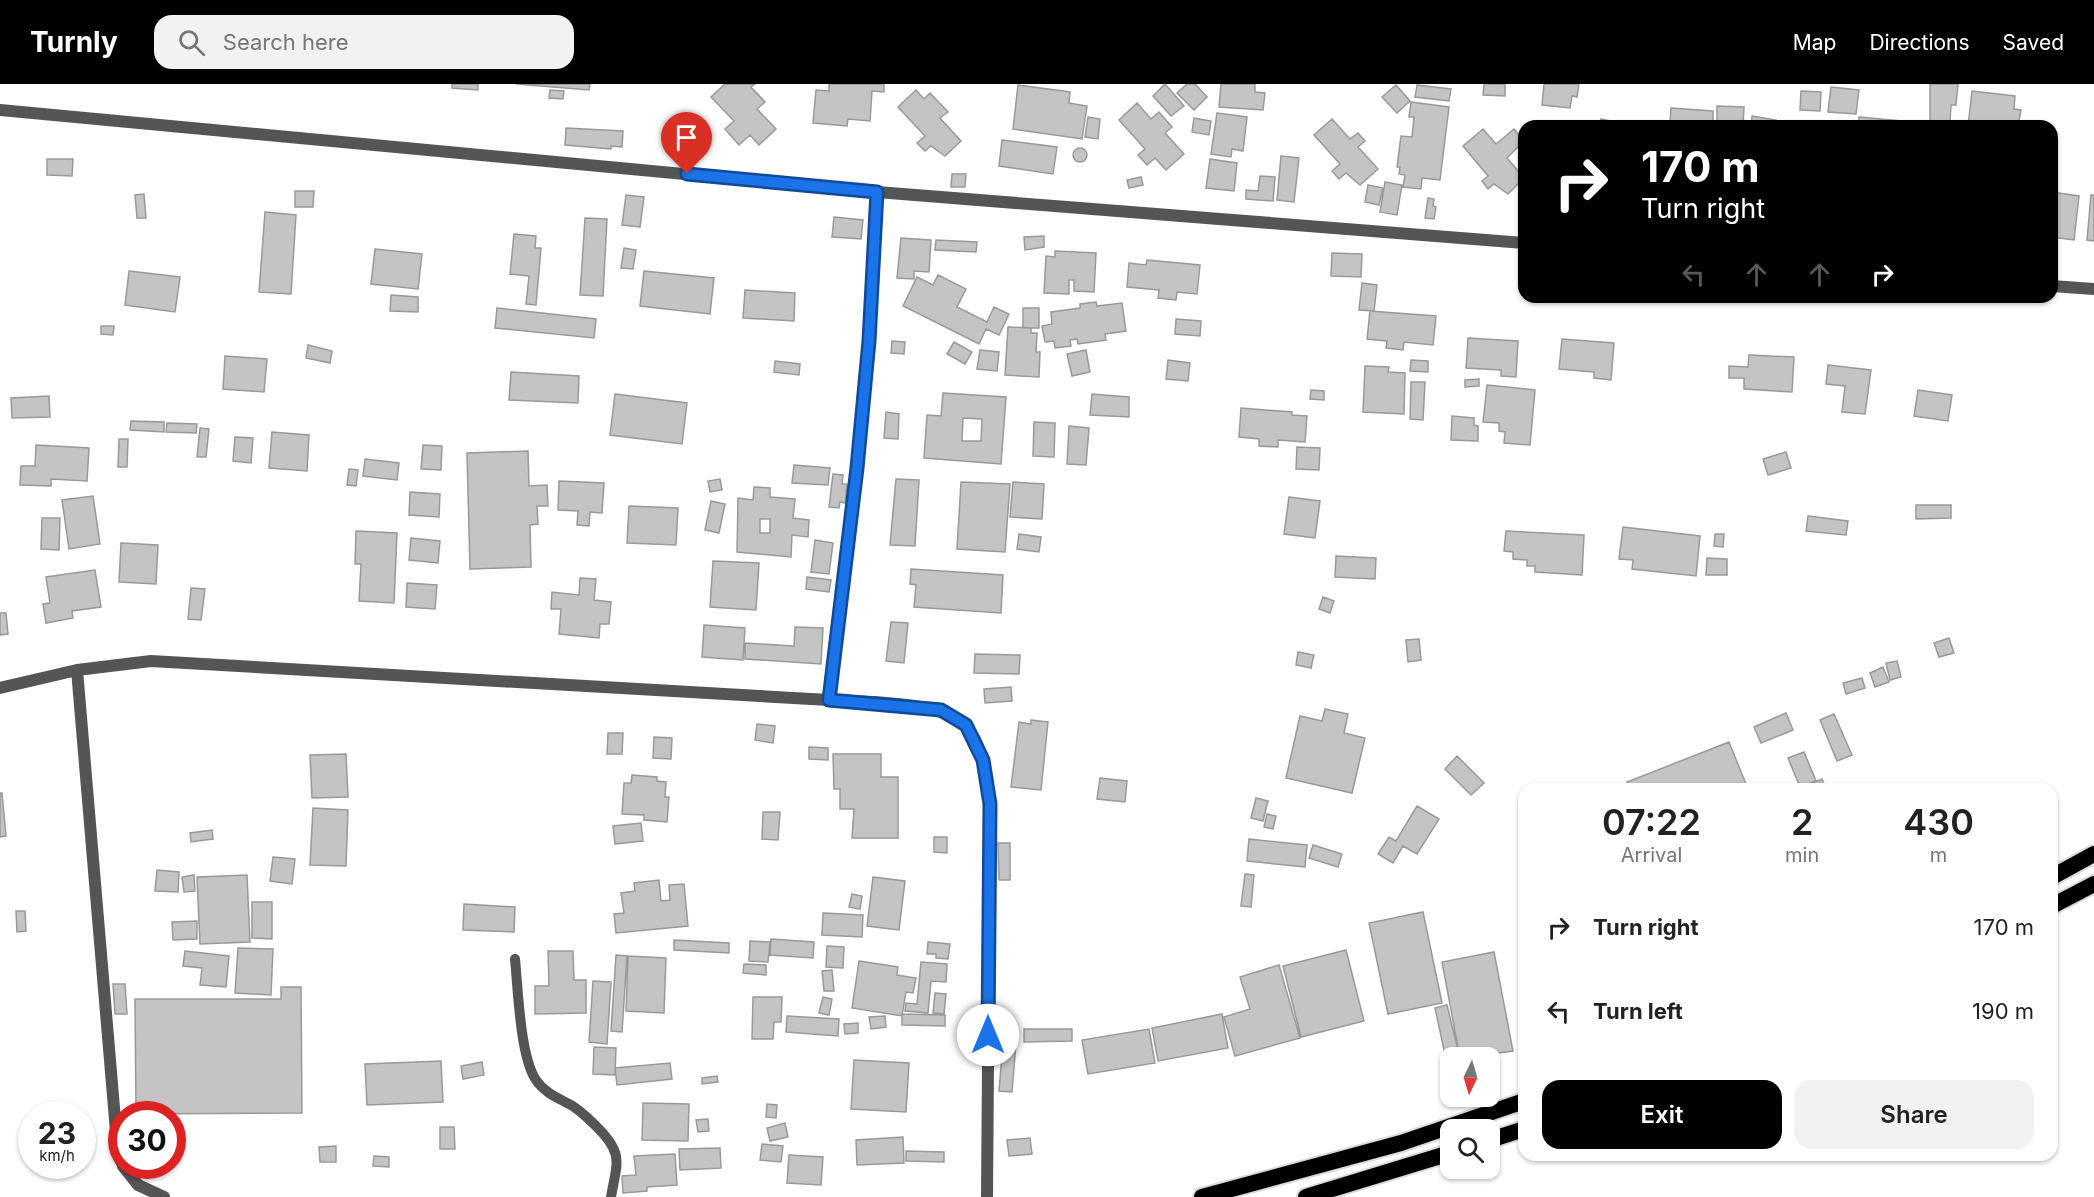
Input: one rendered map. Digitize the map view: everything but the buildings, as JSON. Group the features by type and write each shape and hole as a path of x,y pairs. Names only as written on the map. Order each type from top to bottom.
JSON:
{"highway":[{"path":"2058,874 2094,854"},
{"path":"2058,903 2094,884"},
{"path":"1202,1197 1401,1143 1518,1103"},
{"path":"1500,1137 1518,1131"},
{"path":"1306,1197 1440,1156"}],"street":[{"path":"0,110 877,192 1518,243"},
{"path":"829,700 856,478 869,341 877,192"},
{"path":"2058,286 2094,289"},
{"path":"0,688 77,670 151,661 829,700 941,710 966,725 983,760 990,804 987,1197"},
{"path":"77,670 113,1101"},
{"path":"133,1179 138,1185 164,1197"}],"lane":[{"path":"514,958 525,1052 530,1069 545,1090 586,1116 611,1141 617,1159 611,1197"}],"route":[{"path":"687,174 877,192 869,341 857,468 829,700 906,705 941,710 966,725 983,760 990,804 988,1035"}]}
